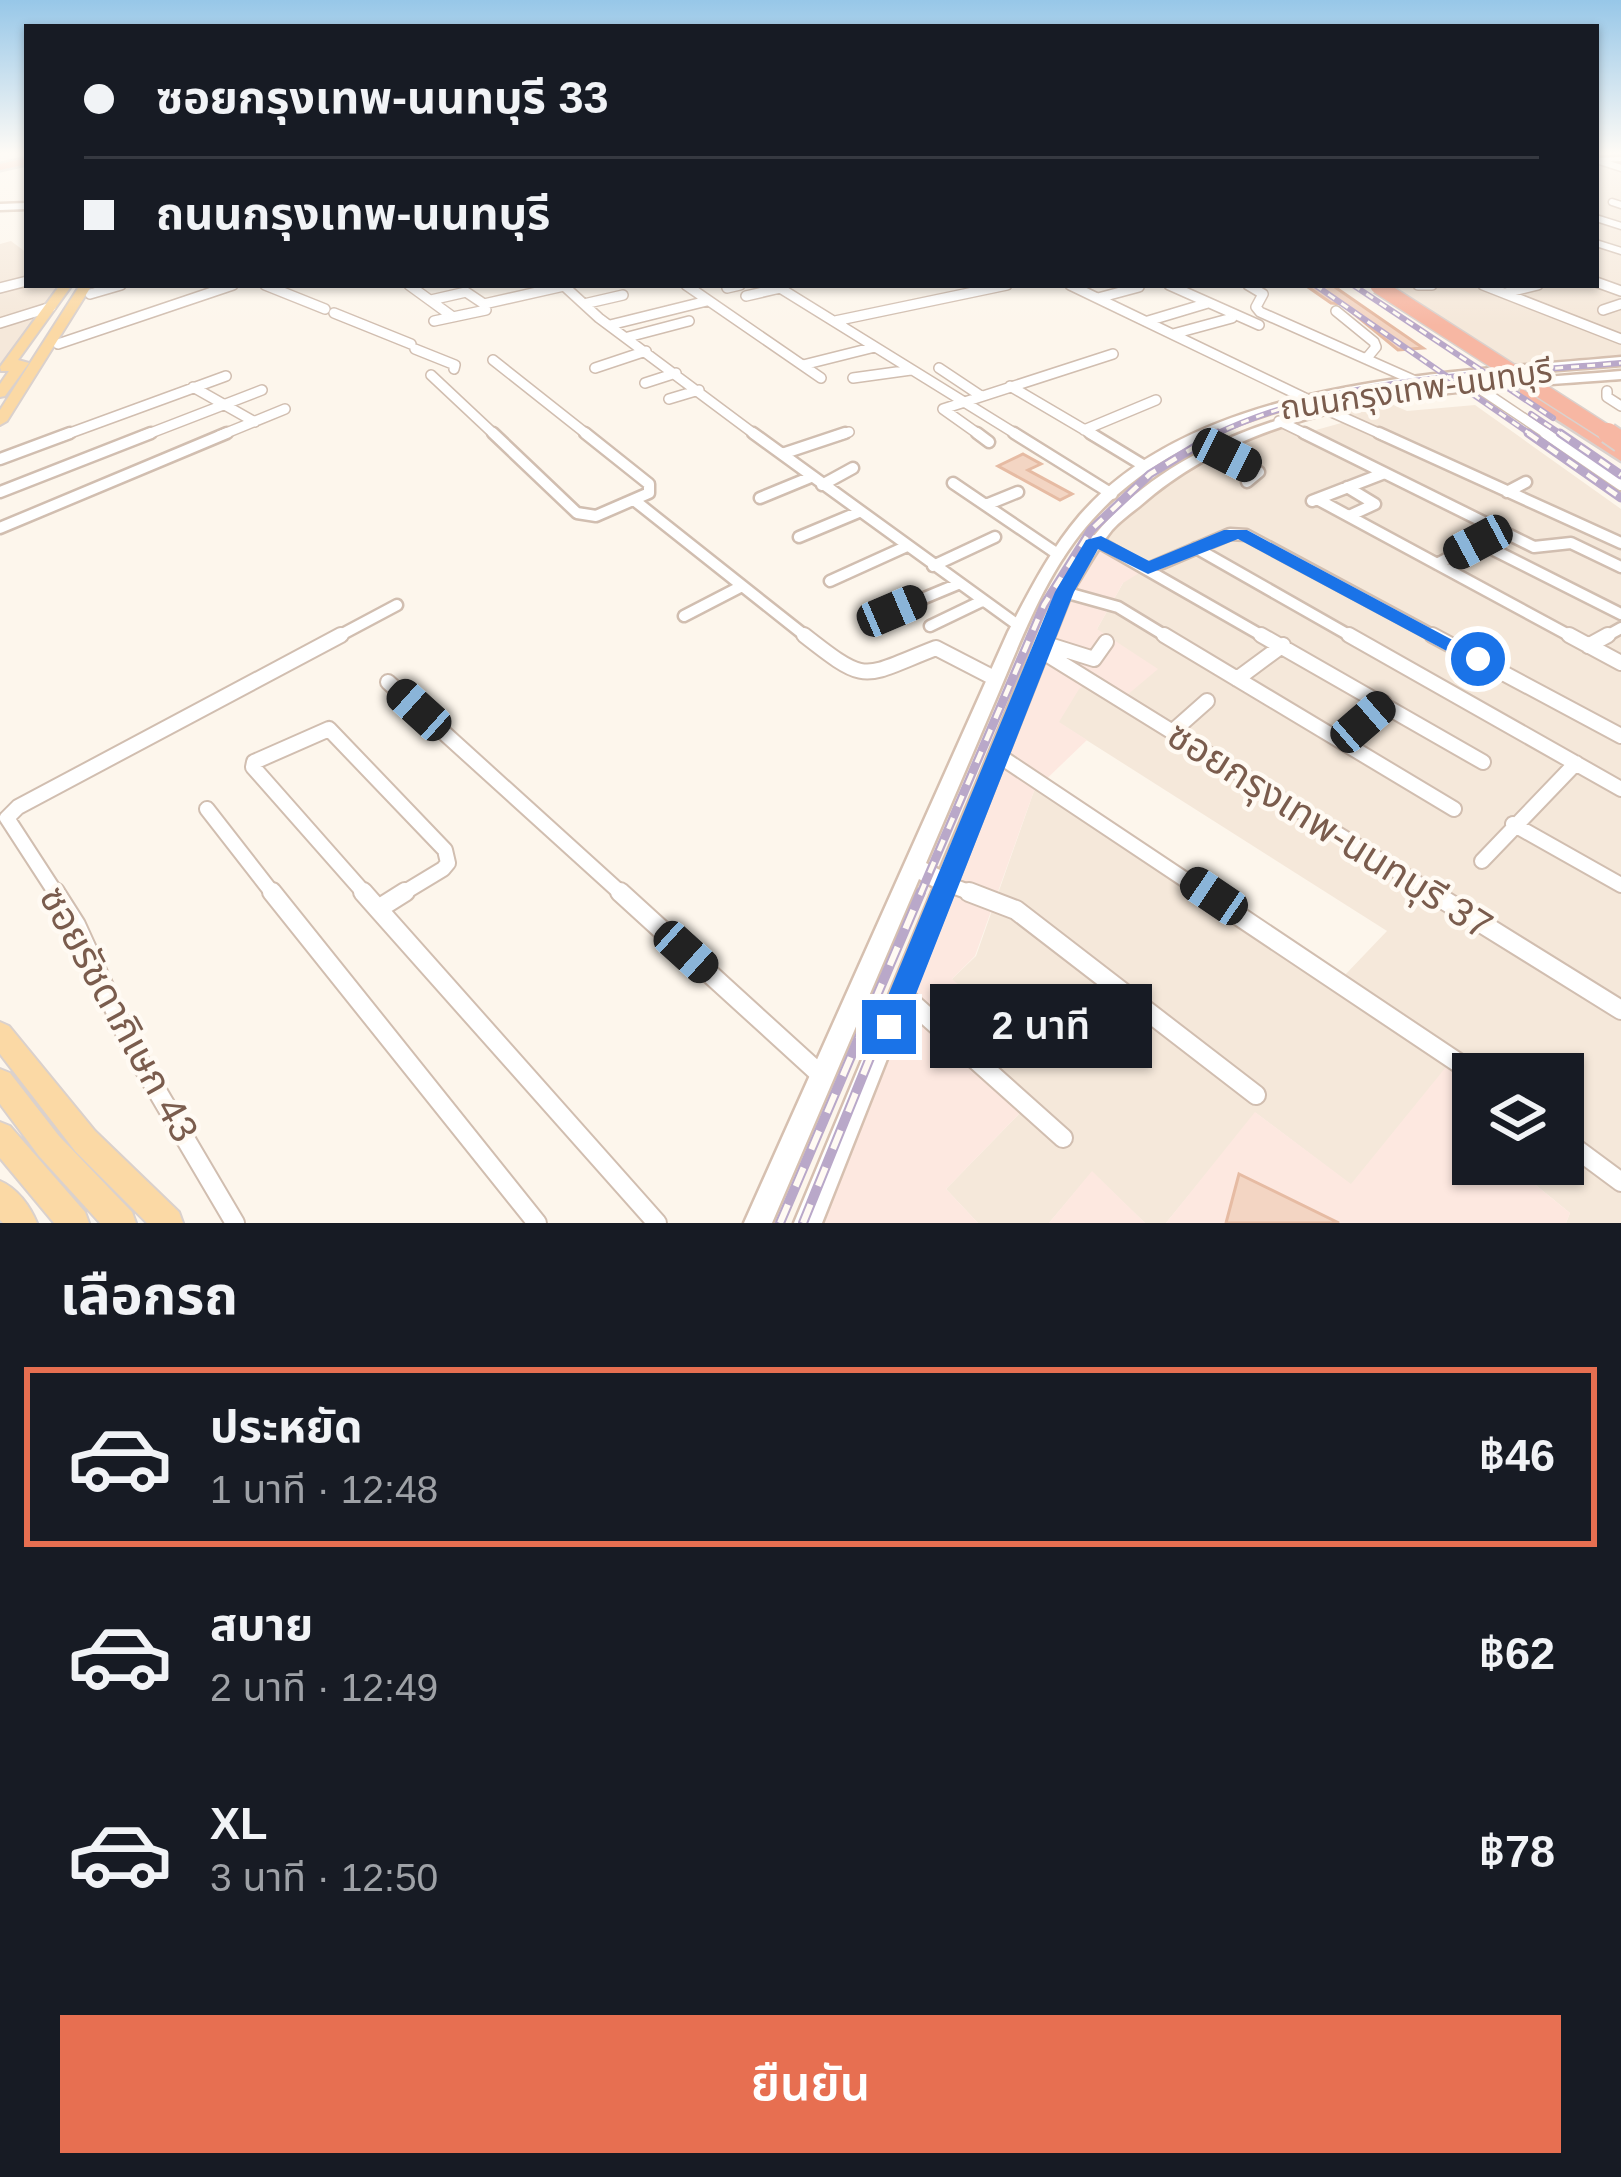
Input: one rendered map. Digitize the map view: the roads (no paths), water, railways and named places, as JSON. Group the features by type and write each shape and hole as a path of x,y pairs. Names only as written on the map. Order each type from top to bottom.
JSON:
{"highway":[{"path":"1367,288 1621,456"},
{"path":"1382,288 1617,437"}],"main road":[{"path":"0,421 6,398 68,288"},
{"path":"0,376 6,362 55,314 91,288"},
{"path":"6,398 58,344 91,288"},
{"name":"ถนนกรุงเทพ-นนทบุรี","path":"808,1223 1062,598 1112,520 1186,461 1279,422 1621,362"},
{"name":"ถนนกรุงเทพ-นนทบุรี","path":"758,1223 1019,626 1090,512 1146,467 1190,440 1226,422 1309,400 1420,383 1621,375"},
{"path":"1523,377 1617,437"},
{"path":"1190,440 1213,450"},
{"path":"1034,596 1046,604 1062,598"},
{"path":"915,867 947,884"},
{"path":"0,1034 85,1142 168,1223"},
{"path":"0,1082 49,1146 121,1223"},
{"path":"0,1136 74,1223"},
{"path":"0,1196 22,1223"}],"street":[{"path":"1599,284 1620,295 1603,310"},
{"path":"58,344 224,288"},
{"path":"272,288 456,367 431,375 578,513 596,516 650,494 649,484 493,359"},
{"path":"414,288 453,317"},
{"path":"484,304 551,288"},
{"path":"567,288 905,547 1019,626"},
{"path":"690,288 821,379"},
{"path":"746,296 780,288 1112,494"},
{"path":"834,321 993,288"},
{"path":"1076,288 1309,400"},
{"path":"1097,298 1135,288"},
{"path":"1176,288 1259,326"},
{"path":"1253,288 1262,294 1256,307 1260,312 1420,383"},
{"path":"1491,288 1618,335"},
{"path":"1504,293 1525,288"},
{"path":"431,300 466,292 486,310 434,321"},
{"path":"584,304 623,295"},
{"path":"653,299 667,311"},
{"path":"610,325 707,301"},
{"path":"1147,321 1208,303"},
{"path":"1336,311 1374,342 1376,347 1366,359"},
{"path":"0,323 55,314"},
{"path":"1173,334 1232,318"},
{"path":"628,337 689,321"},
{"path":"802,365 875,347"},
{"path":"595,368 646,351"},
{"path":"989,442 944,411 962,401 1113,354"},
{"path":"939,368 980,396"},
{"path":"853,378 911,370"},
{"path":"645,383 676,373"},
{"path":"0,459 226,376"},
{"path":"193,386 255,422"},
{"path":"1010,386 1146,467"},
{"path":"1480,389 1621,485"},
{"path":"0,492 262,390"},
{"path":"670,399 699,390"},
{"path":"1607,391 1607,397 1621,406"},
{"path":"1084,430 1156,400"},
{"path":"0,528 285,409"},
{"path":"1328,410 1621,543"},
{"path":"1279,422 1539,549 1571,543 1621,567"},
{"path":"782,454 849,432"},
{"path":"1213,450 1259,472 1246,482"},
{"path":"760,498 853,468"},
{"path":"1382,474 1314,500 1621,663"},
{"path":"1507,492 1526,482"},
{"path":"953,483 1059,555"},
{"path":"1347,487 1375,504 1348,516"},
{"path":"986,505 1018,492"},
{"path":"634,500 859,674 936,648 996,680"},
{"path":"799,537 859,512"},
{"path":"1437,564 1498,530"},
{"path":"1148,568 1236,533 1621,736"},
{"path":"932,566 995,537"},
{"path":"1095,540 1484,762"},
{"path":"1478,542 1621,614"},
{"path":"830,581 905,547"},
{"path":"1196,548 1621,789"},
{"path":"892,611 958,584"},
{"path":"684,616 742,586"},
{"path":"1062,598 1118,607 1454,809"},
{"path":"930,626 982,601"},
{"name":"ซอยรัชดาภิเษก 43","path":"236,1223 134,1050 76,925 7,818 18,807 153,732 398,605"},
{"path":"1588,646 1621,628"},
{"path":"1041,647 1100,661 1106,642"},
{"path":"1237,679 1282,645"},
{"name":"ซอยกรุงเทพ-นนทบุรี 37","path":"1041,647 1621,1010"},
{"path":"388,682 822,1076"},
{"path":"1172,732 1207,701"},
{"path":"1341,741 1384,703"},
{"path":"376,910 443,869 448,863 445,850 329,729 254,762 253,767 376,910 573,1121 657,1223"},
{"path":"998,754 1452,1059"},
{"path":"1482,861 1576,763"},
{"path":"207,808 537,1223"},
{"path":"1513,824 1621,885"},
{"path":"947,884 1016,910 1256,1095"},
{"path":"902,994 1063,1138"},
{"path":"1584,1155 1621,1182"}],"railway":[{"path":"1319,288 1448,377"},
{"path":"1358,288 1486,373"},
{"path":"1486,373 1621,363"},
{"path":"1448,377 1486,373"},
{"path":"1486,373 1553,418"},
{"path":"1215,435 1309,401 1448,377"},
{"path":"1448,377 1533,436"},
{"path":"1531,414 1564,436"},
{"path":"1528,433 1621,498"},
{"path":"1560,433 1621,475"},
{"path":"920,895 1044,605 1091,530 1150,474 1215,435"},
{"path":"780,1223 921,892"},
{"path":"803,1223 880,1033"}]}
